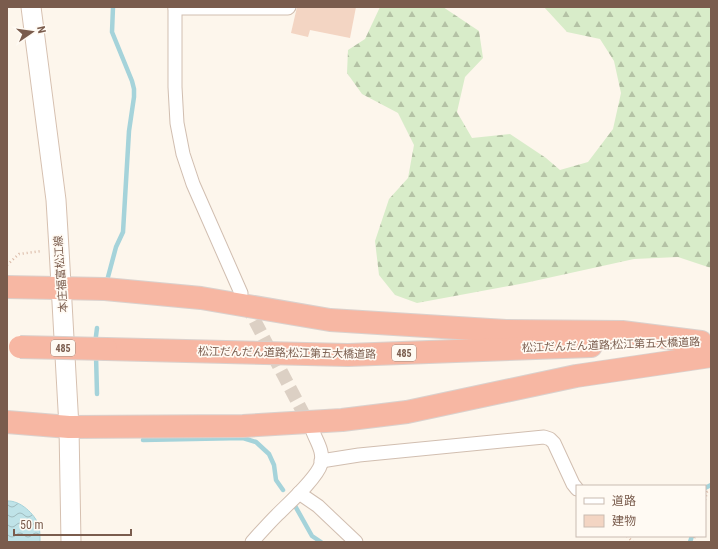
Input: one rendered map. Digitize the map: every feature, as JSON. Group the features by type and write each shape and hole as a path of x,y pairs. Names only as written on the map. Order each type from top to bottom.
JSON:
{"highway":[{"path":"7,287 105,289 201,298 330,320 506,332 622,332 708,347"},
{"name":"松江だんだん道路;松江第五大橋道路","path":"14,347 348,355 708,347"},
{"path":"7,422 69,427 243,426 349,419 407,412 708,347"}],"main road":[{"name":"本庄福富松江線","path":"31,7 56,200 69,427 71,542"}],"street":[{"path":"240,293 193,184 183,154 177,123 175,87 175,8 289,7"},
{"path":"252,542 299,493 319,468 321,461 320,449 313,432"},
{"path":"321,461 359,455 544,437 550,439 554,443 573,484 576,487"},
{"path":"299,493 318,506 356,542"}],"path":[{"path":"7,265 18,254 59,249"}],"green space":[{"path":"380,7 443,7 479,31 483,58 465,77 457,112 472,138 510,134 546,158 560,170 588,162 613,129 621,93 614,61 600,39 567,32 544,7 711,7 711,268 678,257 634,259 525,283 417,303 395,295 379,275 375,241 389,199 408,178 414,145 398,113 362,94 347,73 348,50 365,39"}],"water":[{"path":"7,501 12,501 22,505 31,513 39,526 40,542 7,542"}],"building":[{"path":"297,7 356,7 350,38 310,30 308,37 291,33"}],"waterway":[{"path":"108,277 116,247 123,232 129,131 134,97 132,81 112,32 113,7"},
{"path":"95,344 97,328"},
{"path":"96,355 97,394"},
{"path":"143,440 243,438 256,442 269,454 274,465 276,480 283,490"},
{"path":"706,488 711,485"},
{"path":"294,504 312,536 321,542"},
{"path":"690,542 692,537"}],"tunnel":[{"path":"246,304 310,426"}]}
